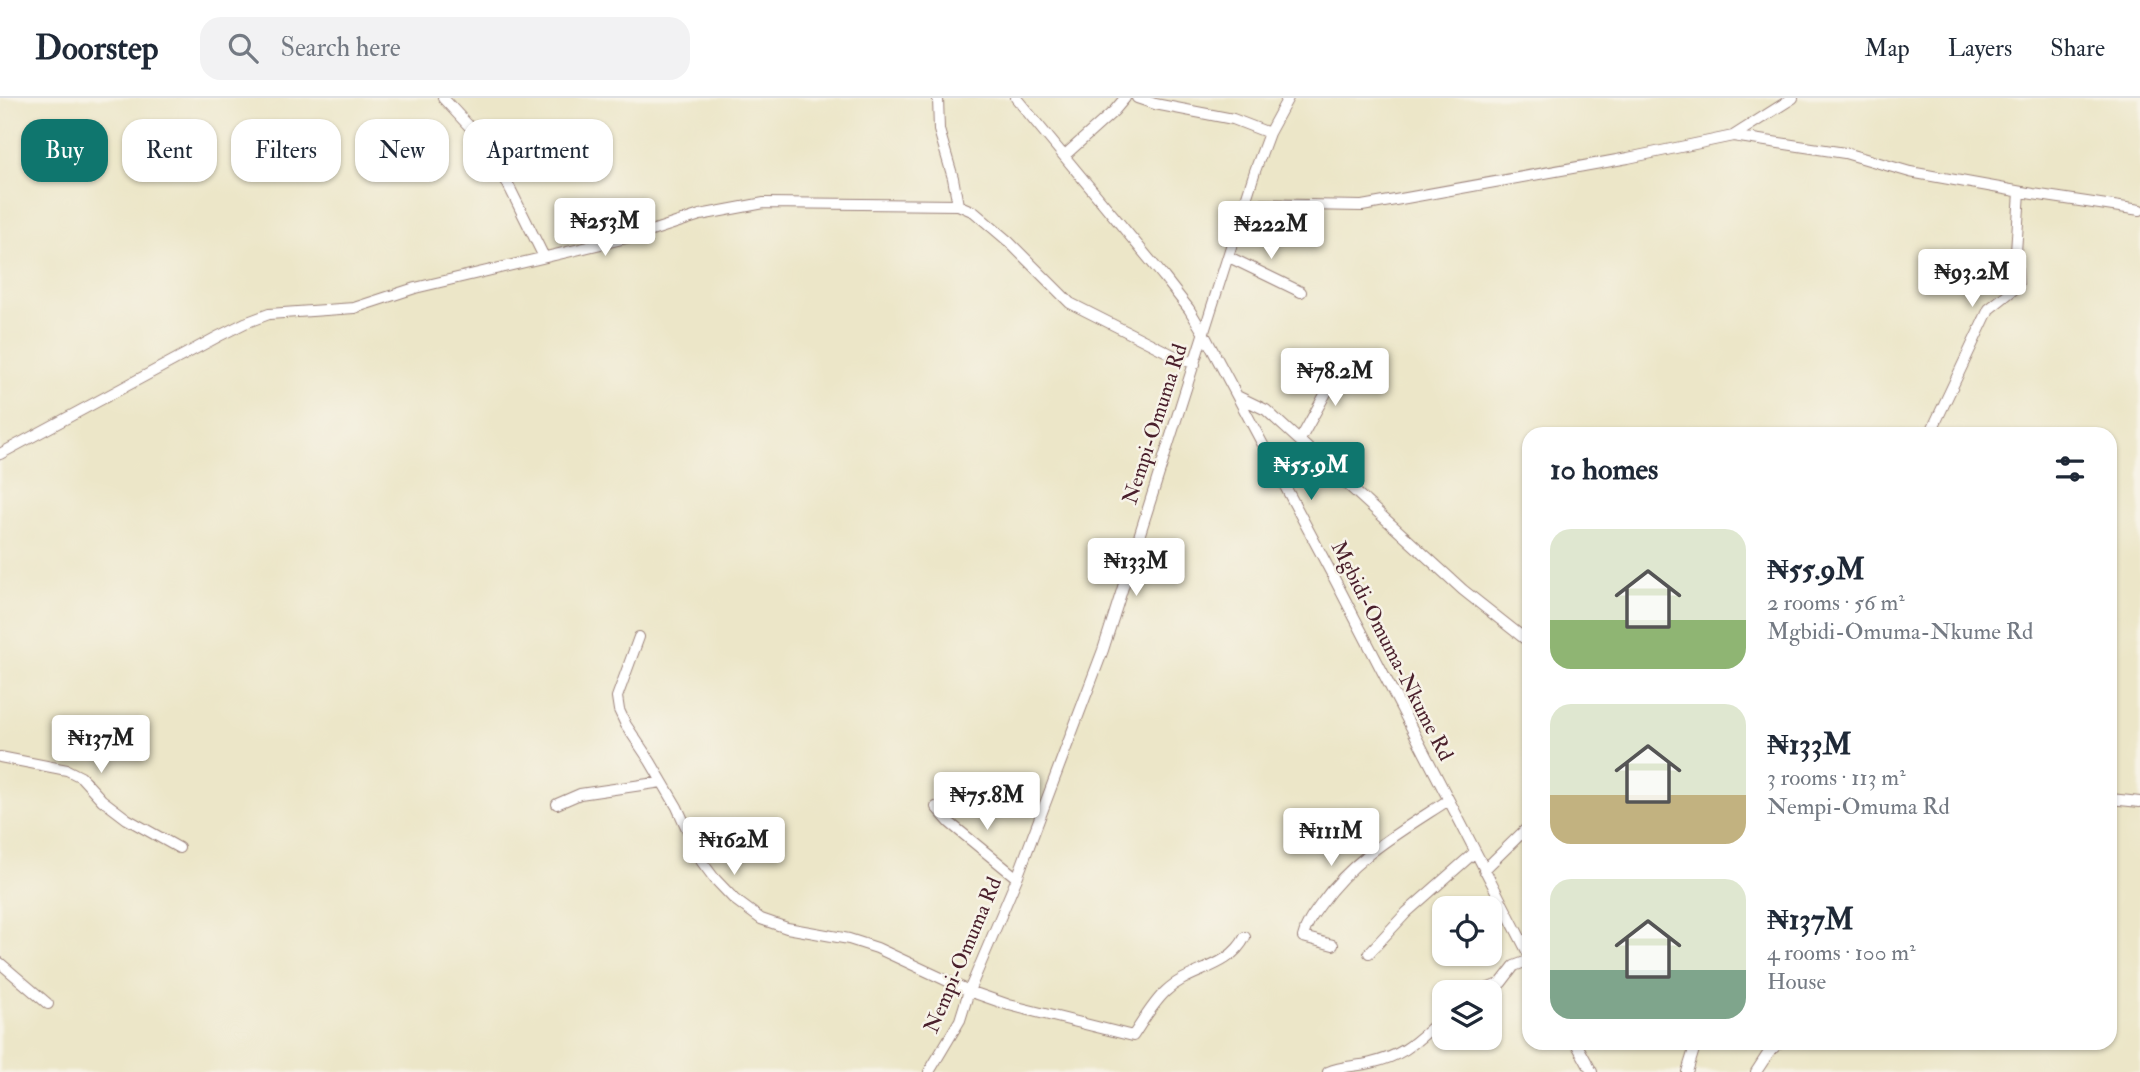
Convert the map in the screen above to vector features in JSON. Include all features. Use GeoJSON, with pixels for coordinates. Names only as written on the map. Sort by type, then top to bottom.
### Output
{"type":"FeatureCollection","features":[{"type":"Feature","properties":{"kind":"street"},"geometry":{"type":"LineString","coordinates":[[443,98],[491,150],[544,257]]}},
{"type":"Feature","properties":{"kind":"street"},"geometry":{"type":"LineString","coordinates":[[937,98],[939,130],[958,205]]}},
{"type":"Feature","properties":{"kind":"street","name":"Mgbidi-Omuma-Nkume Rd"},"geometry":{"type":"LineString","coordinates":[[1016,98],[1164,277],[1204,334],[1522,944]]}},
{"type":"Feature","properties":{"kind":"street"},"geometry":{"type":"LineString","coordinates":[[1064,156],[1125,98]]}},
{"type":"Feature","properties":{"kind":"street"},"geometry":{"type":"LineString","coordinates":[[1137,98],[1233,119],[1269,132]]}},
{"type":"Feature","properties":{"kind":"street","name":"Nempi-Omuma Rd"},"geometry":{"type":"LineString","coordinates":[[929,1072],[960,1020],[1103,650],[1269,132],[1289,98]]}},
{"type":"Feature","properties":{"kind":"street"},"geometry":{"type":"LineString","coordinates":[[1733,136],[1793,98]]}},
{"type":"Feature","properties":{"kind":"street"},"geometry":{"type":"LineString","coordinates":[[1245,204],[1362,206],[1628,158],[1733,136],[1845,153],[1910,172],[2140,210]]}},
{"type":"Feature","properties":{"kind":"street"},"geometry":{"type":"LineString","coordinates":[[1933,427],[1989,309],[2018,286],[2016,252],[2020,192]]}},
{"type":"Feature","properties":{"kind":"street"},"geometry":{"type":"LineString","coordinates":[[0,454],[149,372],[269,314],[355,308],[415,288],[639,235],[700,215],[764,204],[958,205],[974,212],[1008,241],[1070,303],[1195,364]]}},
{"type":"Feature","properties":{"kind":"street"},"geometry":{"type":"LineString","coordinates":[[1229,257],[1301,292]]}},
{"type":"Feature","properties":{"kind":"street"},"geometry":{"type":"LineString","coordinates":[[1300,440],[1343,362]]}},
{"type":"Feature","properties":{"kind":"street"},"geometry":{"type":"LineString","coordinates":[[1238,397],[1266,410],[1463,590],[1522,637]]}},
{"type":"Feature","properties":{"kind":"street"},"geometry":{"type":"LineString","coordinates":[[639,637],[617,697],[619,710],[662,782],[708,870],[734,899],[761,919],[787,928],[849,939],[877,948],[969,991],[1009,1005],[1133,1035],[1166,991],[1218,964],[1239,949],[1245,937]]}},
{"type":"Feature","properties":{"kind":"street"},"geometry":{"type":"LineString","coordinates":[[0,757],[74,773],[127,819],[178,848]]}},
{"type":"Feature","properties":{"kind":"street"},"geometry":{"type":"LineString","coordinates":[[557,804],[580,794],[662,782]]}},
{"type":"Feature","properties":{"kind":"street"},"geometry":{"type":"LineString","coordinates":[[2117,800],[2140,803]]}},
{"type":"Feature","properties":{"kind":"street"},"geometry":{"type":"LineString","coordinates":[[1333,944],[1303,937],[1305,926],[1333,887],[1372,850],[1447,801]]}},
{"type":"Feature","properties":{"kind":"street"},"geometry":{"type":"LineString","coordinates":[[936,807],[1017,878]]}},
{"type":"Feature","properties":{"kind":"street"},"geometry":{"type":"LineString","coordinates":[[1484,870],[1522,833]]}},
{"type":"Feature","properties":{"kind":"street"},"geometry":{"type":"LineString","coordinates":[[1369,953],[1407,912],[1475,852]]}},
{"type":"Feature","properties":{"kind":"street"},"geometry":{"type":"LineString","coordinates":[[0,963],[48,1004]]}},
{"type":"Feature","properties":{"kind":"street"},"geometry":{"type":"LineString","coordinates":[[1502,982],[1514,967],[1522,963]]}},
{"type":"Feature","properties":{"kind":"street"},"geometry":{"type":"LineString","coordinates":[[1328,1072],[1339,1066],[1368,1064],[1393,1057],[1418,1042],[1432,1029]]}},
{"type":"Feature","properties":{"kind":"street"},"geometry":{"type":"LineString","coordinates":[[1580,1050],[1592,1072]]}},
{"type":"Feature","properties":{"kind":"street"},"geometry":{"type":"LineString","coordinates":[[1687,1072],[1694,1050]]}},
{"type":"Feature","properties":{"kind":"street"},"geometry":{"type":"LineString","coordinates":[[1756,1072],[1771,1050]]}}]}
